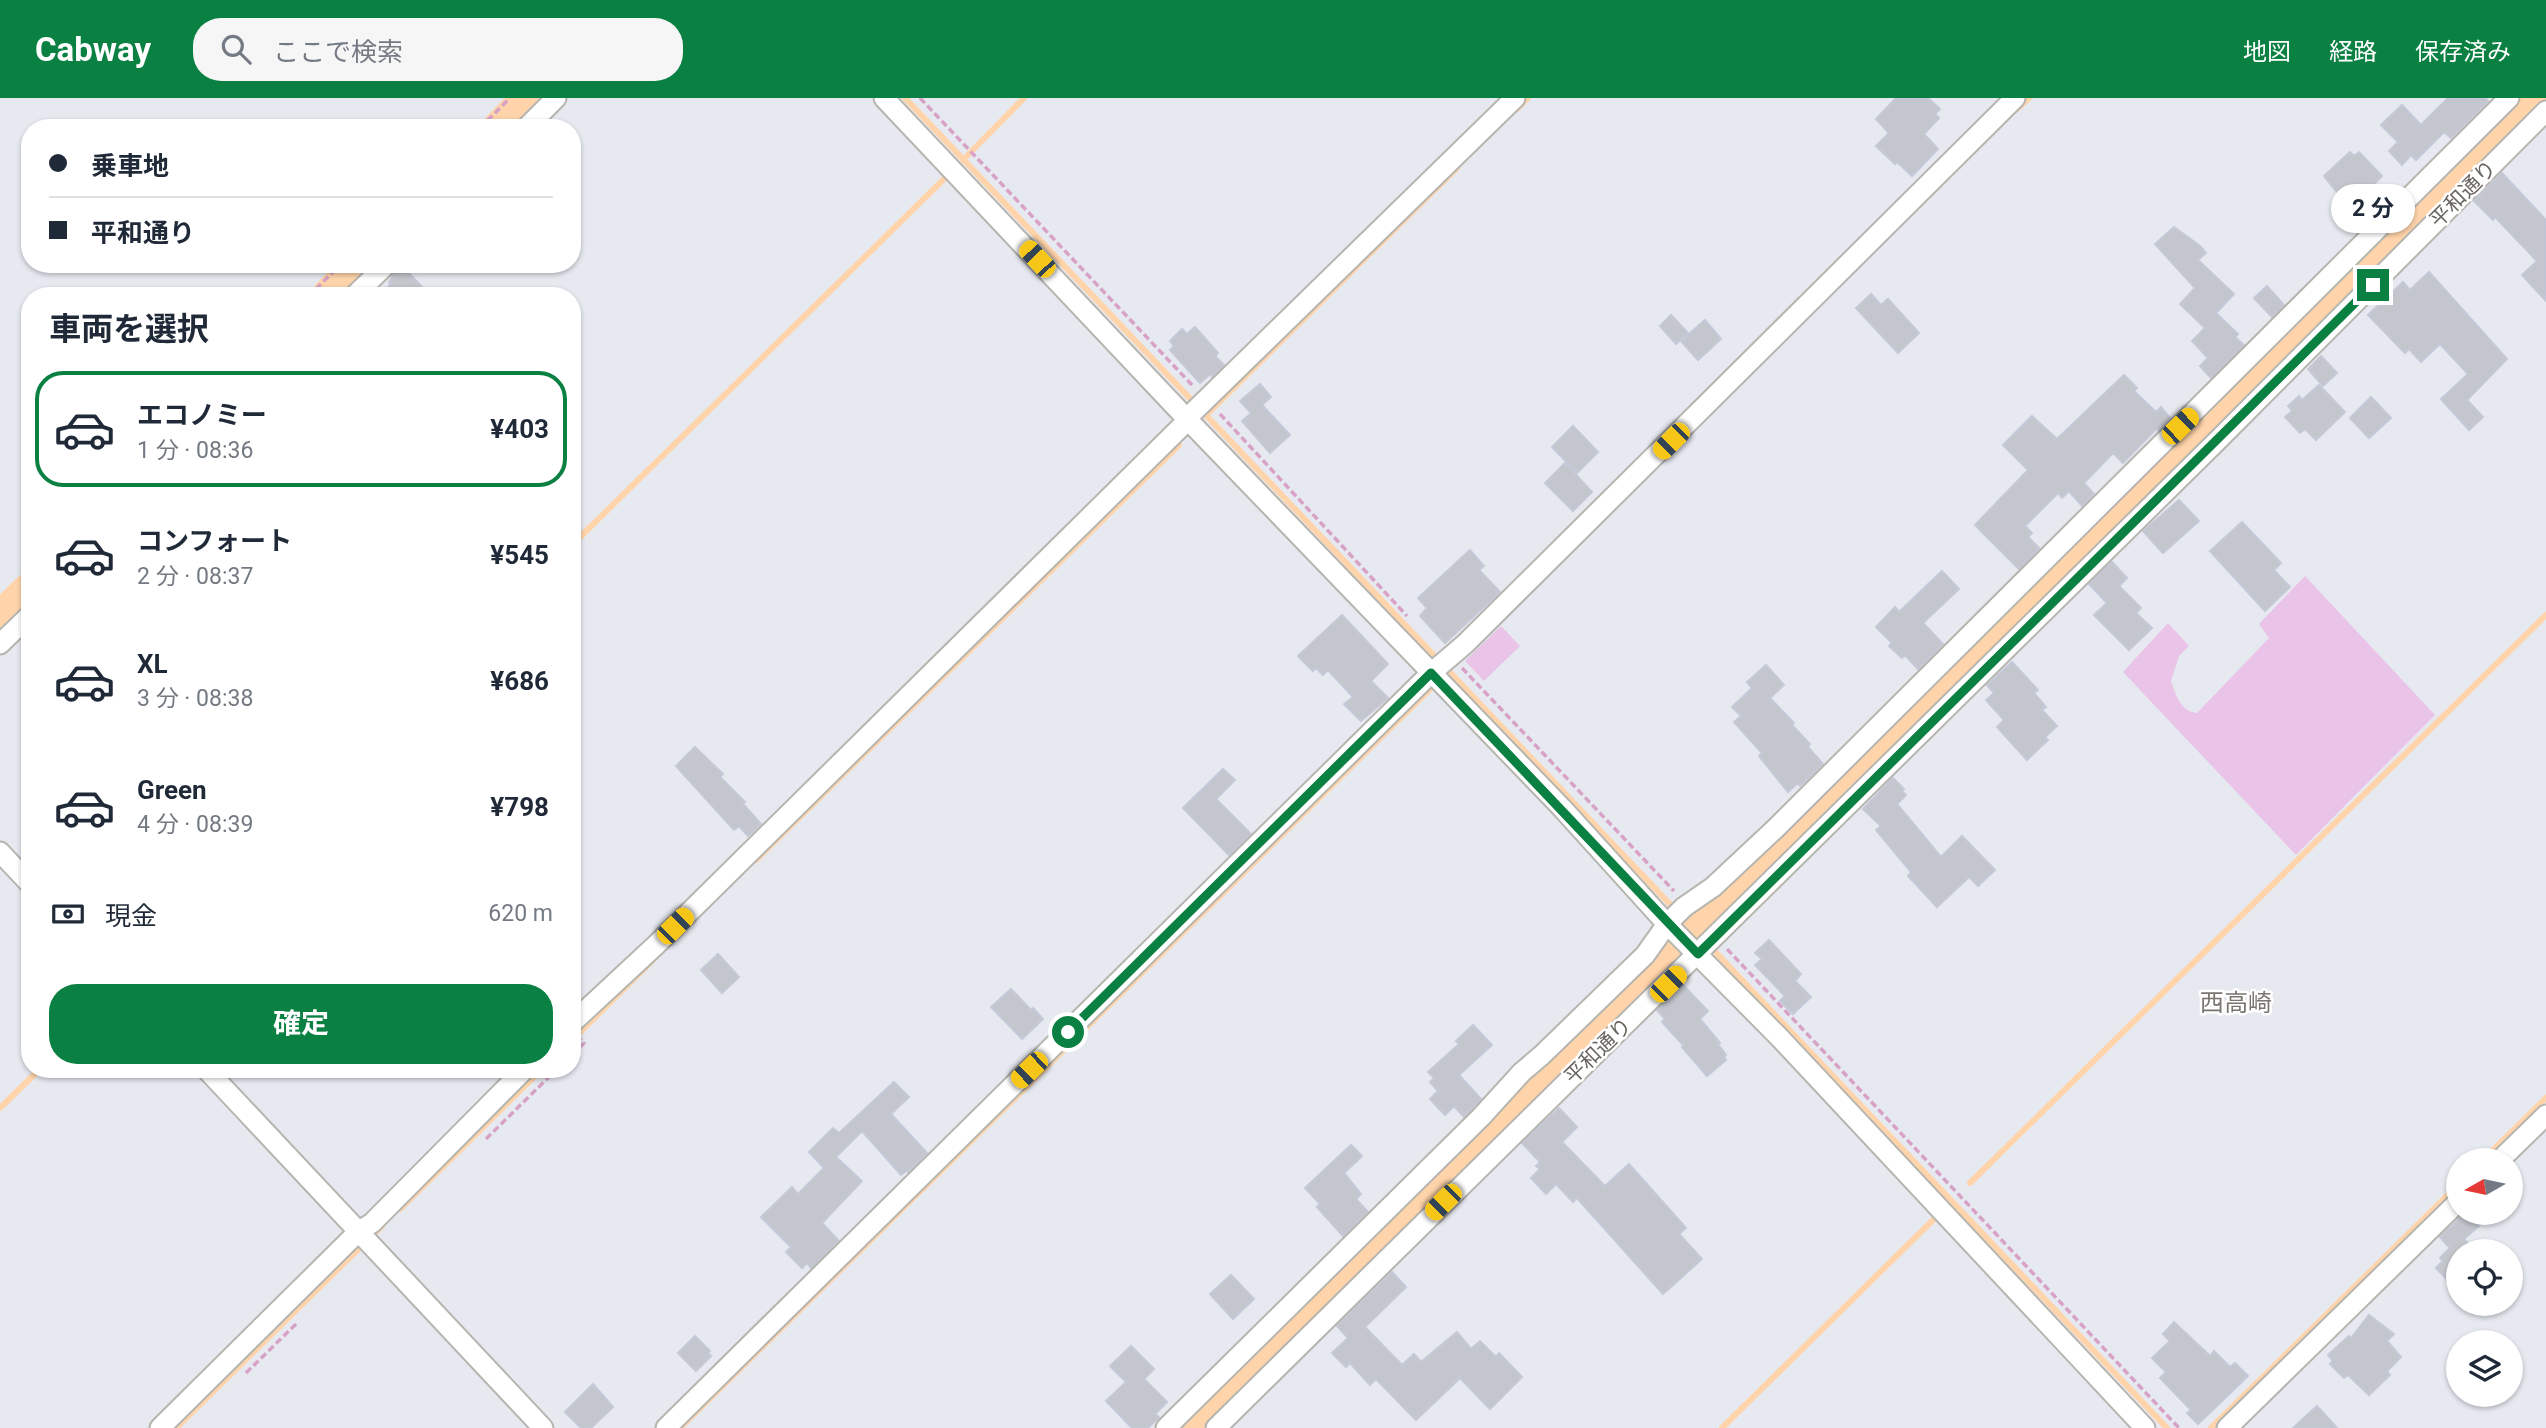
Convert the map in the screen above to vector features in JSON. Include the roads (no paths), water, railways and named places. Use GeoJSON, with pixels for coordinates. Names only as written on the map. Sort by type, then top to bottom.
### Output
{"type":"FeatureCollection","features":[{"type":"Feature","properties":{"kind":"street"},"geometry":{"type":"LineString","coordinates":[[535,119],[556,98]]}},
{"type":"Feature","properties":{"kind":"street"},"geometry":{"type":"LineString","coordinates":[[884,98],[1199,410],[1443,666],[1562,808],[1677,916],[1779,1037],[2145,1428]]}},
{"type":"Feature","properties":{"kind":"street"},"geometry":{"type":"LineString","coordinates":[[581,1027],[657,944],[1515,98]]}},
{"type":"Feature","properties":{"kind":"street"},"geometry":{"type":"LineString","coordinates":[[666,1428],[1443,666],[2015,98]]}},
{"type":"Feature","properties":{"kind":"street"},"geometry":{"type":"LineString","coordinates":[[1166,1428],[1472,1126],[1522,1072],[1645,955],[1677,916],[1713,887],[1775,829],[2510,98]]}},
{"type":"Feature","properties":{"kind":"street","name":"平和通り"},"geometry":{"type":"LineString","coordinates":[[1216,1428],[2218,440],[2546,111]]}},
{"type":"Feature","properties":{"kind":"street"},"geometry":{"type":"LineString","coordinates":[[363,287],[378,273]]}},
{"type":"Feature","properties":{"kind":"street"},"geometry":{"type":"LineString","coordinates":[[0,644],[21,624]]}},
{"type":"Feature","properties":{"kind":"street"},"geometry":{"type":"LineString","coordinates":[[0,852],[21,874]]}},
{"type":"Feature","properties":{"kind":"street"},"geometry":{"type":"LineString","coordinates":[[215,1078],[543,1428]]}},
{"type":"Feature","properties":{"kind":"street"},"geometry":{"type":"LineString","coordinates":[[160,1428],[364,1236],[372,1223],[516,1078]]}},
{"type":"Feature","properties":{"kind":"street"},"geometry":{"type":"LineString","coordinates":[[2512,1148],[2546,1115]]}},
{"type":"Feature","properties":{"kind":"street"},"geometry":{"type":"LineString","coordinates":[[2227,1428],[2446,1214]]}},
{"type":"Feature","properties":{"kind":"waterway"},"geometry":{"type":"LineString","coordinates":[[510,119],[531,98]]}},
{"type":"Feature","properties":{"kind":"waterway"},"geometry":{"type":"LineString","coordinates":[[905,98],[2167,1428]]}},
{"type":"Feature","properties":{"kind":"waterway"},"geometry":{"type":"LineString","coordinates":[[963,160],[1024,98]]}},
{"type":"Feature","properties":{"kind":"waterway"},"geometry":{"type":"LineString","coordinates":[[1517,109],[1528,98]]}},
{"type":"Feature","properties":{"kind":"waterway"},"geometry":{"type":"LineString","coordinates":[[2017,109],[2029,98]]}},
{"type":"Feature","properties":{"kind":"waterway"},"geometry":{"type":"LineString","coordinates":[[1187,1428],[2537,98]]}},
{"type":"Feature","properties":{"kind":"waterway"},"geometry":{"type":"LineString","coordinates":[[1206,415],[1457,168]]}},
{"type":"Feature","properties":{"kind":"waterway"},"geometry":{"type":"LineString","coordinates":[[581,536],[945,178]]}},
{"type":"Feature","properties":{"kind":"waterway"},"geometry":{"type":"LineString","coordinates":[[339,287],[353,273]]}},
{"type":"Feature","properties":{"kind":"waterway"},"geometry":{"type":"LineString","coordinates":[[756,860],[1179,445]]}},
{"type":"Feature","properties":{"kind":"waterway"},"geometry":{"type":"LineString","coordinates":[[0,620],[21,600]]}},
{"type":"Feature","properties":{"kind":"waterway"},"geometry":{"type":"LineString","coordinates":[[1970,1183],[2546,615]]}},
{"type":"Feature","properties":{"kind":"waterway"},"geometry":{"type":"LineString","coordinates":[[680,1428],[1430,689]]}},
{"type":"Feature","properties":{"kind":"waterway"},"geometry":{"type":"LineString","coordinates":[[581,1031],[653,960]]}},
{"type":"Feature","properties":{"kind":"waterway"},"geometry":{"type":"LineString","coordinates":[[0,1108],[31,1078]]}},
{"type":"Feature","properties":{"kind":"waterway"},"geometry":{"type":"LineString","coordinates":[[400,1209],[533,1078]]}},
{"type":"Feature","properties":{"kind":"waterway"},"geometry":{"type":"LineString","coordinates":[[2495,1148],[2546,1098]]}},
{"type":"Feature","properties":{"kind":"waterway"},"geometry":{"type":"LineString","coordinates":[[2211,1428],[2446,1197]]}},
{"type":"Feature","properties":{"kind":"waterway"},"geometry":{"type":"LineString","coordinates":[[1722,1428],[1933,1220]]}},
{"type":"Feature","properties":{"kind":"waterway"},"geometry":{"type":"LineString","coordinates":[[176,1428],[382,1226]]}},
{"type":"Feature","properties":{"kind":"district","name":"西高崎"},"geometry":{"type":"Point","coordinates":[2236,1003]}}]}
